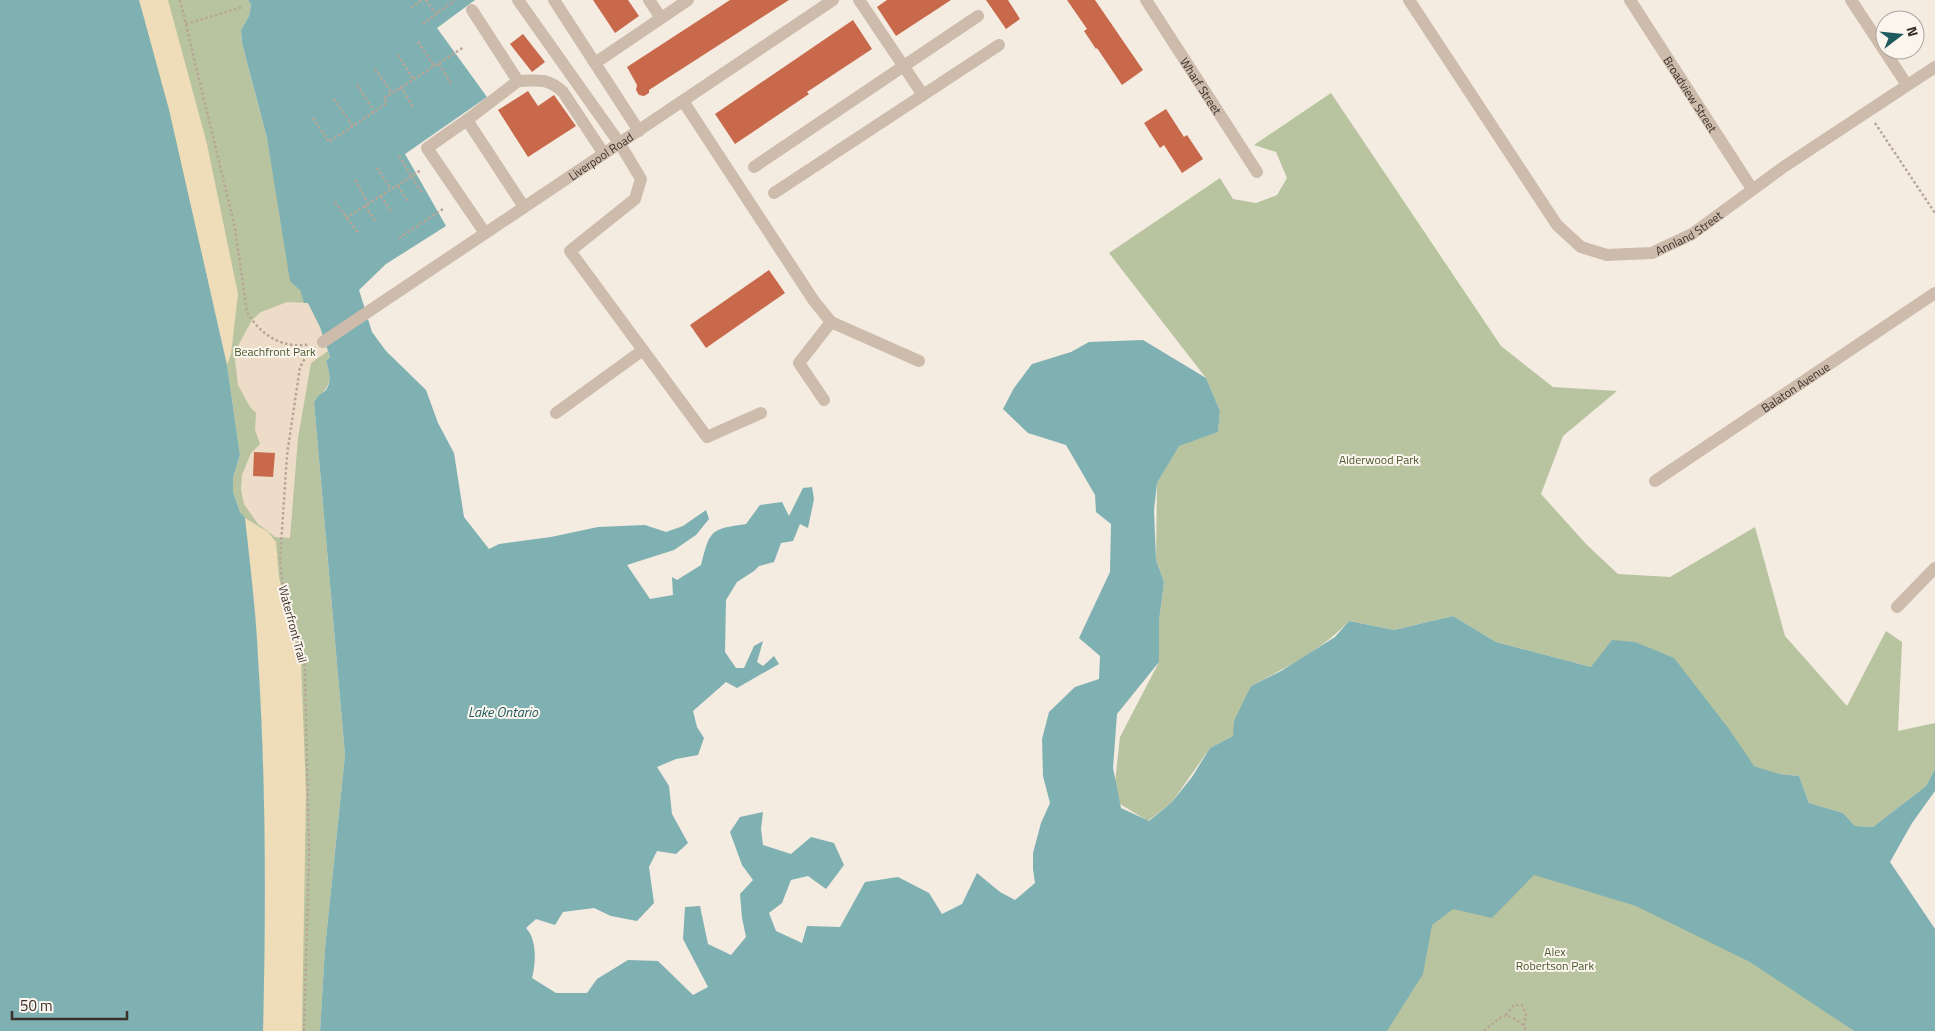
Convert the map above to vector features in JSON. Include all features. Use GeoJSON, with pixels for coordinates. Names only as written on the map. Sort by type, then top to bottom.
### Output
{"type":"FeatureCollection","features":[{"type":"Feature","properties":{"kind":"street"},"geometry":{"type":"LineString","coordinates":[[518,0],[620,144],[641,179],[635,200],[570,251],[707,437],[761,413]]}},
{"type":"Feature","properties":{"kind":"street"},"geometry":{"type":"LineString","coordinates":[[554,0],[639,130]]}},
{"type":"Feature","properties":{"kind":"street"},"geometry":{"type":"LineString","coordinates":[[649,0],[661,18]]}},
{"type":"Feature","properties":{"kind":"street"},"geometry":{"type":"LineString","coordinates":[[595,63],[688,0]]}},
{"type":"Feature","properties":{"kind":"street","name":"Liverpool Road"},"geometry":{"type":"LineString","coordinates":[[323,342],[833,0]]}},
{"type":"Feature","properties":{"kind":"street"},"geometry":{"type":"LineString","coordinates":[[859,0],[923,95]]}},
{"type":"Feature","properties":{"kind":"street","name":"Wharf Street"},"geometry":{"type":"LineString","coordinates":[[1146,0],[1258,172]]}},
{"type":"Feature","properties":{"kind":"street","name":"Annland Street"},"geometry":{"type":"LineString","coordinates":[[1409,0],[1557,225],[1581,246],[1608,256],[1652,253],[1692,234],[1752,189],[1935,67]]}},
{"type":"Feature","properties":{"kind":"street","name":"Broadview Street"},"geometry":{"type":"LineString","coordinates":[[1630,0],[1752,189]]}},
{"type":"Feature","properties":{"kind":"street"},"geometry":{"type":"LineString","coordinates":[[1851,0],[1907,86]]}},
{"type":"Feature","properties":{"kind":"street"},"geometry":{"type":"LineString","coordinates":[[472,10],[518,81]]}},
{"type":"Feature","properties":{"kind":"street"},"geometry":{"type":"LineString","coordinates":[[754,167],[978,16]]}},
{"type":"Feature","properties":{"kind":"street"},"geometry":{"type":"LineString","coordinates":[[774,193],[999,46]]}},
{"type":"Feature","properties":{"kind":"street"},"geometry":{"type":"LineString","coordinates":[[484,233],[427,148],[518,81],[536,80],[554,84],[563,92],[604,154]]}},
{"type":"Feature","properties":{"kind":"street"},"geometry":{"type":"LineString","coordinates":[[683,101],[814,301],[830,322],[919,361]]}},
{"type":"Feature","properties":{"kind":"street"},"geometry":{"type":"LineString","coordinates":[[467,120],[524,207]]}},
{"type":"Feature","properties":{"kind":"street","name":"Balaton Avenue"},"geometry":{"type":"LineString","coordinates":[[1656,482],[1935,293]]}},
{"type":"Feature","properties":{"kind":"street"},"geometry":{"type":"LineString","coordinates":[[824,400],[799,363],[830,322]]}},
{"type":"Feature","properties":{"kind":"street"},"geometry":{"type":"LineString","coordinates":[[556,412],[643,350]]}},
{"type":"Feature","properties":{"kind":"street"},"geometry":{"type":"LineString","coordinates":[[1897,607],[1935,568]]}},
{"type":"Feature","properties":{"kind":"path"},"geometry":{"type":"LineString","coordinates":[[180,0],[235,228],[247,312],[263,332],[280,342],[298,346],[323,342]]}},
{"type":"Feature","properties":{"kind":"path"},"geometry":{"type":"LineString","coordinates":[[411,8],[422,0]]}},
{"type":"Feature","properties":{"kind":"path"},"geometry":{"type":"LineString","coordinates":[[426,0],[436,14]]}},
{"type":"Feature","properties":{"kind":"path"},"geometry":{"type":"LineString","coordinates":[[423,24],[455,0]]}},
{"type":"Feature","properties":{"kind":"path"},"geometry":{"type":"LineString","coordinates":[[186,24],[243,7]]}},
{"type":"Feature","properties":{"kind":"path"},"geometry":{"type":"LineString","coordinates":[[418,42],[434,66]]}},
{"type":"Feature","properties":{"kind":"path"},"geometry":{"type":"LineString","coordinates":[[312,118],[329,142],[387,103],[384,98],[464,47]]}},
{"type":"Feature","properties":{"kind":"path"},"geometry":{"type":"LineString","coordinates":[[398,55],[414,79]]}},
{"type":"Feature","properties":{"kind":"path"},"geometry":{"type":"LineString","coordinates":[[439,64],[451,83]]}},
{"type":"Feature","properties":{"kind":"path"},"geometry":{"type":"LineString","coordinates":[[375,69],[392,93]]}},
{"type":"Feature","properties":{"kind":"path"},"geometry":{"type":"LineString","coordinates":[[357,85],[374,112]]}},
{"type":"Feature","properties":{"kind":"path"},"geometry":{"type":"LineString","coordinates":[[401,87],[414,109]]}},
{"type":"Feature","properties":{"kind":"path"},"geometry":{"type":"LineString","coordinates":[[334,99],[353,126]]}},
{"type":"Feature","properties":{"kind":"path"},"geometry":{"type":"LineString","coordinates":[[1867,111],[1935,214]]}},
{"type":"Feature","properties":{"kind":"path"},"geometry":{"type":"LineString","coordinates":[[399,156],[422,193]]}},
{"type":"Feature","properties":{"kind":"path"},"geometry":{"type":"LineString","coordinates":[[377,168],[391,189]]}},
{"type":"Feature","properties":{"kind":"path"},"geometry":{"type":"LineString","coordinates":[[346,218],[421,170]]}},
{"type":"Feature","properties":{"kind":"path"},"geometry":{"type":"LineString","coordinates":[[356,180],[369,203]]}},
{"type":"Feature","properties":{"kind":"path"},"geometry":{"type":"LineString","coordinates":[[398,185],[408,202]]}},
{"type":"Feature","properties":{"kind":"path"},"geometry":{"type":"LineString","coordinates":[[381,196],[392,213]]}},
{"type":"Feature","properties":{"kind":"path"},"geometry":{"type":"LineString","coordinates":[[335,202],[359,234]]}},
{"type":"Feature","properties":{"kind":"path"},"geometry":{"type":"LineString","coordinates":[[365,206],[376,222]]}},
{"type":"Feature","properties":{"kind":"path"},"geometry":{"type":"LineString","coordinates":[[399,238],[443,209]]}},
{"type":"Feature","properties":{"kind":"path","name":"Waterfront Trail"},"geometry":{"type":"LineString","coordinates":[[304,1031],[309,854],[305,672],[304,658],[283,589],[280,559],[287,455],[300,367],[304,360],[323,342]]}},
{"type":"Feature","properties":{"kind":"path"},"geometry":{"type":"LineString","coordinates":[[1484,1031],[1498,1018],[1506,1015],[1514,1005],[1522,1005],[1526,1010],[1524,1026]]}},
{"type":"Feature","properties":{"kind":"path"},"geometry":{"type":"LineString","coordinates":[[1506,1015],[1516,1019],[1524,1026],[1526,1031]]}},
{"type":"Feature","properties":{"kind":"green space","name":"Beachfront Park"},"geometry":{"type":"Polygon","coordinates":[[[139,0],[248,0],[251,5],[249,16],[241,30],[242,43],[267,138],[293,281],[311,306],[330,357],[326,361],[329,383],[314,402],[345,755],[325,948],[320,1031],[263,1031],[265,891],[263,752],[256,624],[245,519],[240,512],[233,492],[233,478],[240,455],[227,365],[220,333],[139,0]]]}},
{"type":"Feature","properties":{"kind":"green space","name":"Alderwood Park"},"geometry":{"type":"Polygon","coordinates":[[[1331,93],[1501,346],[1553,387],[1617,391],[1563,436],[1541,494],[1587,545],[1618,574],[1670,577],[1755,527],[1785,636],[1847,706],[1886,631],[1902,642],[1898,731],[1935,723],[1935,769],[1926,786],[1873,827],[1855,826],[1843,813],[1809,803],[1799,776],[1777,774],[1754,766],[1591,667],[1496,642],[1453,616],[1394,630],[1349,621],[1315,650],[1251,686],[1233,736],[1210,748],[1172,802],[1148,821],[1120,804],[1115,782],[1120,737],[1159,662],[1159,621],[1164,582],[1156,560],[1157,483],[1179,445],[1218,432],[1220,411],[1206,378],[1109,253],[1220,178],[1233,199],[1256,203],[1277,195],[1287,178],[1276,152],[1254,145],[1331,93]]]}},
{"type":"Feature","properties":{"kind":"green space","name":"Alex Robertson Park"},"geometry":{"type":"Polygon","coordinates":[[[1490,848],[1741,941],[1832,1016],[1854,1031],[1347,1031],[1490,848]]]}},
{"type":"Feature","properties":{"kind":"sand"},"geometry":{"type":"Polygon","coordinates":[[[139,0],[168,0],[207,144],[238,294],[231,354],[227,365],[169,110],[139,0]]]}},
{"type":"Feature","properties":{"kind":"sand"},"geometry":{"type":"Polygon","coordinates":[[[245,518],[268,532],[276,542],[279,577],[301,661],[306,793],[302,1031],[263,1031],[265,891],[263,751],[256,623],[245,518]]]}},
{"type":"Feature","properties":{"kind":"shaded area"},"geometry":{"type":"Polygon","coordinates":[[[287,302],[308,303],[320,327],[328,351],[311,363],[298,438],[290,538],[275,537],[258,524],[244,504],[241,490],[242,475],[251,453],[260,444],[255,430],[256,413],[250,407],[238,385],[235,360],[239,344],[252,320],[261,312],[287,302]]]}},
{"type":"Feature","properties":{"kind":"water"},"geometry":{"type":"Polygon","coordinates":[[[0,0],[139,0],[169,110],[227,365],[240,455],[233,478],[233,492],[240,512],[245,518],[256,623],[263,751],[265,938],[263,1031],[0,1031],[0,0]]]}},
{"type":"Feature","properties":{"kind":"water","name":"Lake Ontario"},"geometry":{"type":"Polygon","coordinates":[[[248,0],[475,0],[437,28],[487,97],[405,154],[446,226],[386,264],[359,290],[372,332],[386,351],[426,390],[438,423],[454,453],[464,517],[489,549],[499,544],[551,537],[598,527],[645,525],[666,532],[683,526],[706,510],[709,519],[696,535],[674,550],[627,565],[650,599],[673,595],[672,577],[677,580],[701,565],[713,533],[725,528],[746,524],[760,505],[782,502],[789,516],[803,488],[812,487],[814,499],[808,528],[800,524],[793,541],[781,543],[774,562],[759,566],[737,582],[726,600],[725,652],[736,668],[744,668],[754,646],[763,641],[757,662],[763,666],[774,656],[779,664],[737,688],[726,682],[693,711],[697,727],[704,738],[698,755],[676,759],[657,767],[669,786],[672,814],[688,843],[676,854],[657,851],[649,867],[654,903],[637,921],[611,916],[594,908],[563,912],[555,925],[536,919],[526,928],[532,938],[535,952],[532,978],[556,993],[587,993],[597,979],[628,960],[658,961],[693,995],[708,987],[683,939],[685,907],[700,906],[708,944],[731,955],[746,937],[740,894],[753,880],[742,865],[730,832],[740,817],[763,812],[761,829],[763,845],[791,854],[811,837],[834,843],[844,865],[826,889],[808,876],[791,880],[782,903],[769,913],[776,931],[802,943],[807,926],[840,927],[865,882],[898,877],[929,893],[942,914],[962,904],[977,873],[1000,892],[1015,900],[1035,883],[1033,853],[1041,823],[1050,803],[1043,776],[1042,739],[1049,712],[1075,687],[1099,679],[1100,656],[1079,638],[1110,572],[1111,524],[1096,512],[1095,495],[1066,445],[1028,433],[1003,409],[1014,388],[1032,364],[1071,352],[1089,342],[1143,340],[1206,378],[1220,411],[1218,432],[1179,446],[1157,483],[1154,510],[1156,560],[1164,582],[1159,621],[1159,662],[1117,714],[1113,768],[1121,808],[1149,821],[1172,802],[1192,777],[1210,748],[1233,736],[1234,721],[1251,686],[1281,671],[1335,637],[1349,621],[1394,630],[1453,616],[1496,642],[1591,667],[1612,640],[1635,642],[1674,658],[1729,729],[1754,766],[1779,774],[1799,776],[1809,803],[1843,813],[1855,826],[1873,827],[1926,786],[1935,769],[1935,791],[1912,823],[1890,862],[1935,929],[1935,1031],[1854,1031],[1750,962],[1636,906],[1534,875],[1492,918],[1453,909],[1432,925],[1423,974],[1387,1031],[320,1031],[325,948],[345,755],[314,402],[328,387],[329,376],[326,361],[330,357],[320,327],[308,303],[304,303],[300,290],[290,281],[267,138],[242,43],[241,30],[249,16],[251,5],[248,0]]]}},
{"type":"Feature","properties":{"kind":"building"},"geometry":{"type":"Polygon","coordinates":[[[593,0],[628,0],[639,16],[615,33],[593,0]]]}},
{"type":"Feature","properties":{"kind":"building"},"geometry":{"type":"Polygon","coordinates":[[[730,0],[789,0],[649,90],[649,93],[644,96],[639,95],[636,90],[637,85],[627,67],[730,0]]]}},
{"type":"Feature","properties":{"kind":"building"},"geometry":{"type":"Polygon","coordinates":[[[887,0],[951,0],[896,36],[877,7],[887,0]]]}},
{"type":"Feature","properties":{"kind":"building"},"geometry":{"type":"Polygon","coordinates":[[[986,0],[1008,0],[1020,19],[1006,29],[986,0]]]}},
{"type":"Feature","properties":{"kind":"building"},"geometry":{"type":"Polygon","coordinates":[[[1067,0],[1095,0],[1143,70],[1122,85],[1084,31],[1087,29],[1067,0]]]}},
{"type":"Feature","properties":{"kind":"building"},"geometry":{"type":"Polygon","coordinates":[[[853,20],[872,49],[807,92],[809,94],[735,144],[715,114],[853,20]]]}},
{"type":"Feature","properties":{"kind":"building"},"geometry":{"type":"Polygon","coordinates":[[[523,34],[545,62],[532,72],[510,44],[523,34]]]}},
{"type":"Feature","properties":{"kind":"building"},"geometry":{"type":"Polygon","coordinates":[[[528,91],[538,106],[554,95],[576,126],[528,157],[498,110],[528,91]]]}},
{"type":"Feature","properties":{"kind":"building"},"geometry":{"type":"Polygon","coordinates":[[[1166,109],[1184,137],[1187,135],[1203,159],[1182,173],[1164,145],[1160,148],[1144,123],[1166,109]]]}},
{"type":"Feature","properties":{"kind":"building"},"geometry":{"type":"Polygon","coordinates":[[[769,270],[785,293],[706,348],[690,325],[769,270]]]}},
{"type":"Feature","properties":{"kind":"building"},"geometry":{"type":"Polygon","coordinates":[[[254,452],[275,453],[273,477],[253,476],[254,452]]]}}]}
